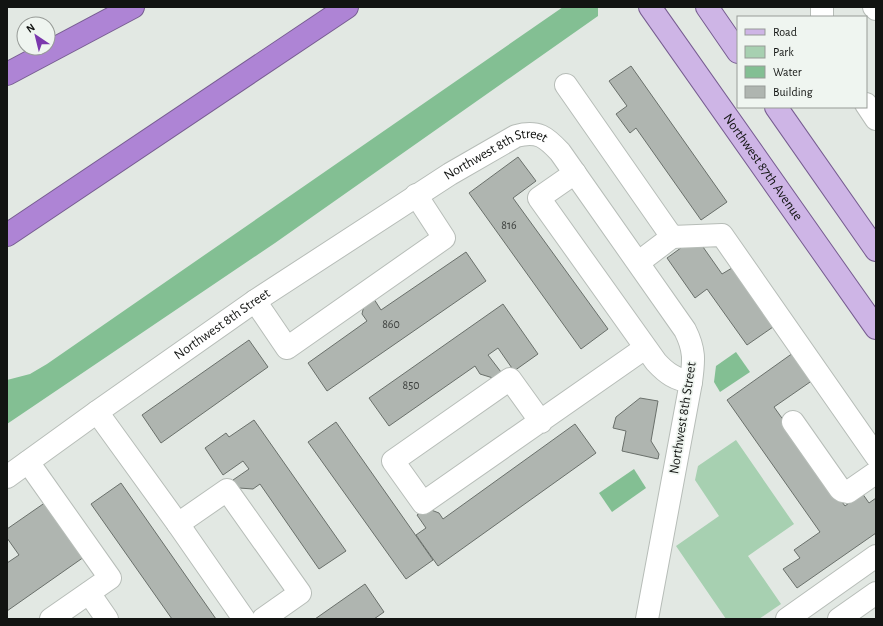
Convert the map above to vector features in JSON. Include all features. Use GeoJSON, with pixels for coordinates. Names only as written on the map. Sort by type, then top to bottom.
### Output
{"type":"FeatureCollection","features":[{"type":"Feature","properties":{"kind":"highway"},"geometry":{"type":"LineString","coordinates":[[7,74],[133,7]]}},
{"type":"Feature","properties":{"kind":"highway"},"geometry":{"type":"LineString","coordinates":[[7,235],[347,7]]}},
{"type":"Feature","properties":{"kind":"main road","name":"Northwest 87th Avenue"},"geometry":{"type":"LineString","coordinates":[[650,7],[876,328]]}},
{"type":"Feature","properties":{"kind":"main road"},"geometry":{"type":"LineString","coordinates":[[707,7],[737,51]]}},
{"type":"Feature","properties":{"kind":"main road"},"geometry":{"type":"LineString","coordinates":[[777,108],[876,250]]}},
{"type":"Feature","properties":{"kind":"street"},"geometry":{"type":"LineString","coordinates":[[566,85],[672,237]]}},
{"type":"Feature","properties":{"kind":"street"},"geometry":{"type":"LineString","coordinates":[[867,106],[876,119]]}},
{"type":"Feature","properties":{"kind":"street","name":"Northwest 8th Street"},"geometry":{"type":"LineString","coordinates":[[7,477],[255,301],[416,195],[516,136],[526,134],[543,136],[560,152],[638,262],[685,330],[691,341],[694,354],[691,382],[647,619]]}},
{"type":"Feature","properties":{"kind":"street"},"geometry":{"type":"LineString","coordinates":[[574,173],[539,198],[656,362],[663,370],[676,379],[691,382]]}},
{"type":"Feature","properties":{"kind":"street"},"geometry":{"type":"LineString","coordinates":[[255,301],[287,348],[444,238],[416,195]]}},
{"type":"Feature","properties":{"kind":"street"},"geometry":{"type":"LineString","coordinates":[[638,262],[672,237],[722,235],[875,470],[848,492],[843,491],[840,489],[793,422]]}},
{"type":"Feature","properties":{"kind":"street"},"geometry":{"type":"LineString","coordinates":[[541,422],[510,379],[392,461],[423,503],[541,422],[645,348]]}},
{"type":"Feature","properties":{"kind":"street"},"geometry":{"type":"LineString","coordinates":[[97,412],[244,619]]}},
{"type":"Feature","properties":{"kind":"street"},"geometry":{"type":"LineString","coordinates":[[28,462],[110,578],[51,619]]}},
{"type":"Feature","properties":{"kind":"street"},"geometry":{"type":"LineString","coordinates":[[178,524],[227,490],[300,593],[263,619]]}},
{"type":"Feature","properties":{"kind":"street"},"geometry":{"type":"LineString","coordinates":[[787,619],[876,556]]}},
{"type":"Feature","properties":{"kind":"street"},"geometry":{"type":"LineString","coordinates":[[89,593],[107,619]]}},
{"type":"Feature","properties":{"kind":"street"},"geometry":{"type":"LineString","coordinates":[[839,619],[876,593]]}},
{"type":"Feature","properties":{"kind":"green space"},"geometry":{"type":"Polygon","coordinates":[[[736,440],[794,524],[748,556],[781,604],[759,619],[726,619],[676,546],[719,516],[695,480],[698,466],[736,440]]]}},
{"type":"Feature","properties":{"kind":"water"},"geometry":{"type":"Polygon","coordinates":[[[563,7],[598,7],[598,16],[275,243],[7,424],[7,380],[30,374],[47,364],[563,7]]]}},
{"type":"Feature","properties":{"kind":"water"},"geometry":{"type":"Polygon","coordinates":[[[736,352],[750,372],[720,392],[714,382],[716,366],[736,352]]]}},
{"type":"Feature","properties":{"kind":"water"},"geometry":{"type":"Polygon","coordinates":[[[634,469],[646,488],[612,512],[599,493],[634,469]]]}},
{"type":"Feature","properties":{"kind":"building"},"geometry":{"type":"Polygon","coordinates":[[[631,66],[727,202],[701,220],[636,128],[630,133],[616,114],[627,106],[609,81],[631,66]]]}},
{"type":"Feature","properties":{"kind":"building"},"geometry":{"type":"Polygon","coordinates":[[[518,157],[536,181],[513,198],[608,329],[581,349],[469,193],[518,157]]]}},
{"type":"Feature","properties":{"kind":"building"},"geometry":{"type":"Polygon","coordinates":[[[696,237],[722,274],[732,268],[773,327],[747,345],[707,289],[695,298],[667,258],[696,237]]]}},
{"type":"Feature","properties":{"kind":"building"},"geometry":{"type":"Polygon","coordinates":[[[466,252],[486,281],[327,391],[308,363],[367,321],[362,314],[365,301],[372,296],[381,310],[466,252]]]}},
{"type":"Feature","properties":{"kind":"building"},"geometry":{"type":"Polygon","coordinates":[[[503,304],[538,354],[514,371],[498,348],[488,355],[501,372],[493,378],[480,374],[475,366],[389,426],[369,398],[503,304]]]}},
{"type":"Feature","properties":{"kind":"building"},"geometry":{"type":"Polygon","coordinates":[[[249,340],[268,367],[161,443],[142,415],[249,340]]]}},
{"type":"Feature","properties":{"kind":"building"},"geometry":{"type":"Polygon","coordinates":[[[793,353],[813,380],[774,407],[845,506],[862,493],[869,503],[876,498],[876,533],[797,588],[783,569],[800,558],[794,550],[820,532],[727,400],[793,353]]]}},
{"type":"Feature","properties":{"kind":"building"},"geometry":{"type":"Polygon","coordinates":[[[640,398],[658,401],[651,441],[659,454],[658,459],[622,451],[626,431],[613,428],[616,417],[640,398]]]}},
{"type":"Feature","properties":{"kind":"building"},"geometry":{"type":"Polygon","coordinates":[[[254,420],[346,551],[319,569],[260,484],[253,489],[239,488],[233,480],[249,469],[243,461],[223,475],[205,448],[226,433],[229,437],[254,420]]]}},
{"type":"Feature","properties":{"kind":"building"},"geometry":{"type":"Polygon","coordinates":[[[336,422],[433,560],[406,579],[308,442],[336,422]]]}},
{"type":"Feature","properties":{"kind":"building"},"geometry":{"type":"Polygon","coordinates":[[[575,424],[596,453],[438,566],[416,535],[426,528],[417,515],[426,508],[439,513],[443,519],[575,424]]]}},
{"type":"Feature","properties":{"kind":"building"},"geometry":{"type":"Polygon","coordinates":[[[121,483],[216,619],[172,619],[91,504],[121,483]]]}},
{"type":"Feature","properties":{"kind":"building"},"geometry":{"type":"Polygon","coordinates":[[[46,502],[84,557],[7,611],[7,563],[19,555],[7,538],[7,529],[46,502]]]}},
{"type":"Feature","properties":{"kind":"building"},"geometry":{"type":"Polygon","coordinates":[[[365,584],[384,612],[374,619],[315,619],[365,584]]]}}]}
